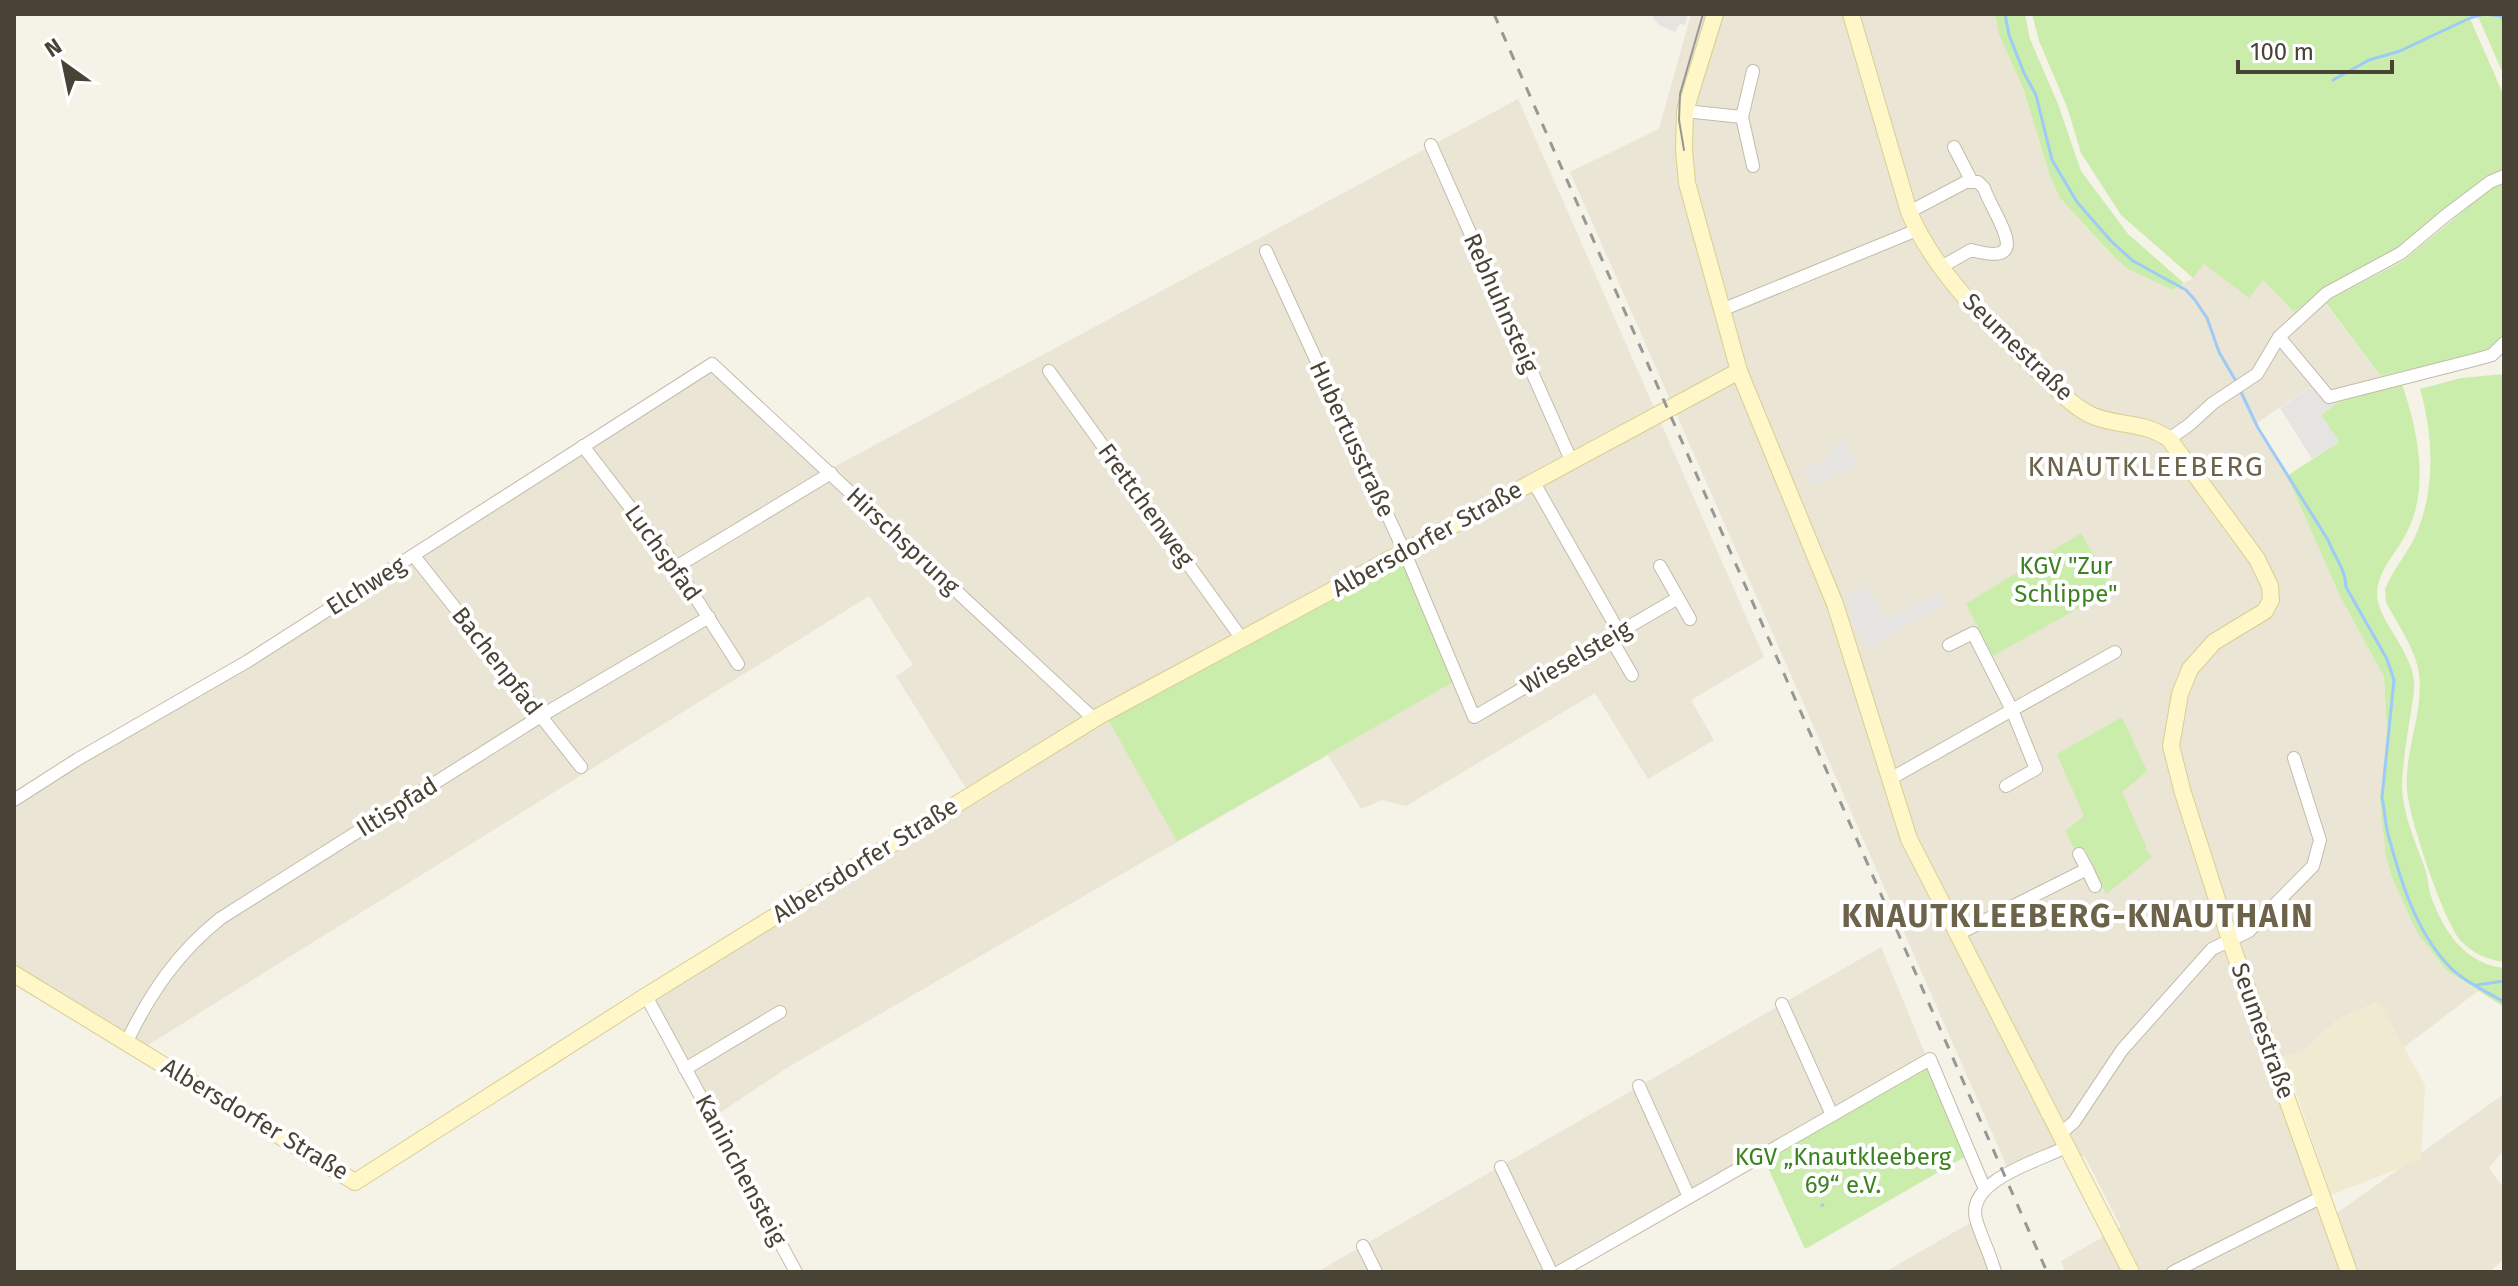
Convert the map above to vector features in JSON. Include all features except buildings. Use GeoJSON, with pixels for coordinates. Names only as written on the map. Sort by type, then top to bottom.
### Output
{"type":"FeatureCollection","features":[{"type":"Feature","properties":{"kind":"street"},"geometry":{"type":"LineString","coordinates":[[1715,14],[1685,111],[1684,150],[1687,183],[1739,371],[1835,604],[1909,839],[2131,1272]]}},
{"type":"Feature","properties":{"kind":"street","name":"Seumestraße"},"geometry":{"type":"LineString","coordinates":[[1851,14],[1909,212],[1941,267],[1979,314],[2060,392],[2091,415],[2153,428],[2169,439],[2257,559],[2270,586],[2271,600],[2265,611],[2214,642],[2190,669],[2180,694],[2172,730],[2174,761],[2230,940],[2349,1272]]}},
{"type":"Feature","properties":{"kind":"street"},"geometry":{"type":"LineString","coordinates":[[1753,71],[1742,117],[1753,166]]}},
{"type":"Feature","properties":{"kind":"street"},"geometry":{"type":"LineString","coordinates":[[1685,111],[1742,117]]}},
{"type":"Feature","properties":{"kind":"street","name":"Rebhuhnsteig"},"geometry":{"type":"LineString","coordinates":[[1431,145],[1571,460]]}},
{"type":"Feature","properties":{"kind":"street","name":"Seumestraße"},"geometry":{"type":"LineString","coordinates":[[1941,267],[1971,250],[1993,256],[2003,253],[2007,247],[2007,237],[1984,188],[1971,180],[1954,147]]}},
{"type":"Feature","properties":{"kind":"street"},"geometry":{"type":"LineString","coordinates":[[2169,439],[2257,374],[2279,337],[2327,293],[2401,253],[2490,182],[2504,176]]}},
{"type":"Feature","properties":{"kind":"street"},"geometry":{"type":"LineString","coordinates":[[1909,212],[1971,180]]}},
{"type":"Feature","properties":{"kind":"street"},"geometry":{"type":"LineString","coordinates":[[1724,309],[1917,230]]}},
{"type":"Feature","properties":{"kind":"street","name":"Hubertusstraße"},"geometry":{"type":"LineString","coordinates":[[1266,251],[1405,553],[1474,717]]}},
{"type":"Feature","properties":{"kind":"street"},"geometry":{"type":"LineString","coordinates":[[2279,337],[2329,397],[2492,355],[2504,343]]}},
{"type":"Feature","properties":{"kind":"street","name":"Elchweg"},"geometry":{"type":"LineString","coordinates":[[14,800],[78,759],[248,661],[712,364]]}},
{"type":"Feature","properties":{"kind":"street","name":"Hirschsprung"},"geometry":{"type":"LineString","coordinates":[[712,364],[1094,719]]}},
{"type":"Feature","properties":{"kind":"street","name":"Frettchenweg"},"geometry":{"type":"LineString","coordinates":[[1049,371],[1242,639]]}},
{"type":"Feature","properties":{"kind":"street","name":"Albersdorfer Straße"},"geometry":{"type":"LineString","coordinates":[[14,974],[355,1182],[646,996],[1094,719],[1739,371]]}},
{"type":"Feature","properties":{"kind":"street","name":"Luchspfad"},"geometry":{"type":"LineString","coordinates":[[583,446],[676,567],[738,664]]}},
{"type":"Feature","properties":{"kind":"street"},"geometry":{"type":"LineString","coordinates":[[676,567],[831,473]]}},
{"type":"Feature","properties":{"kind":"street"},"geometry":{"type":"LineString","coordinates":[[1533,481],[1615,634],[1632,675]]}},
{"type":"Feature","properties":{"kind":"street","name":"Bachenpfad"},"geometry":{"type":"LineString","coordinates":[[414,556],[581,767]]}},
{"type":"Feature","properties":{"kind":"street"},"geometry":{"type":"LineString","coordinates":[[1660,566],[1690,619]]}},
{"type":"Feature","properties":{"kind":"street","name":"Wieselsteig"},"geometry":{"type":"LineString","coordinates":[[1474,717],[1678,598]]}},
{"type":"Feature","properties":{"kind":"street","name":"Iltispfad"},"geometry":{"type":"LineString","coordinates":[[127,1041],[146,1003],[172,964],[202,933],[232,911],[541,716],[709,617]]}},
{"type":"Feature","properties":{"kind":"street"},"geometry":{"type":"LineString","coordinates":[[1949,645],[1973,633],[2012,710],[2036,769],[2006,786]]}},
{"type":"Feature","properties":{"kind":"street"},"geometry":{"type":"LineString","coordinates":[[1890,779],[2115,652]]}},
{"type":"Feature","properties":{"kind":"street"},"geometry":{"type":"LineString","coordinates":[[1995,1272],[1975,1216],[1975,1204],[1984,1187],[2063,1140],[2132,1039],[2212,949],[2249,931],[2313,866],[2320,840],[2294,758]]}},
{"type":"Feature","properties":{"kind":"street"},"geometry":{"type":"LineString","coordinates":[[2079,854],[2095,886]]}},
{"type":"Feature","properties":{"kind":"street"},"geometry":{"type":"LineString","coordinates":[[1958,934],[2087,869]]}},
{"type":"Feature","properties":{"kind":"street","name":"Kaninchensteig"},"geometry":{"type":"LineString","coordinates":[[646,996],[796,1272]]}},
{"type":"Feature","properties":{"kind":"street"},"geometry":{"type":"LineString","coordinates":[[1782,1004],[1832,1115]]}},
{"type":"Feature","properties":{"kind":"street","name":"Kaninchensteig"},"geometry":{"type":"LineString","coordinates":[[685,1069],[780,1012]]}},
{"type":"Feature","properties":{"kind":"street"},"geometry":{"type":"LineString","coordinates":[[1559,1272],[1930,1059],[1984,1187]]}},
{"type":"Feature","properties":{"kind":"street"},"geometry":{"type":"LineString","coordinates":[[1639,1086],[1689,1197]]}},
{"type":"Feature","properties":{"kind":"street"},"geometry":{"type":"LineString","coordinates":[[1501,1167],[1551,1272]]}},
{"type":"Feature","properties":{"kind":"street"},"geometry":{"type":"LineString","coordinates":[[2173,1272],[2322,1197]]}},
{"type":"Feature","properties":{"kind":"street"},"geometry":{"type":"LineString","coordinates":[[1363,1246],[1376,1272]]}},
{"type":"Feature","properties":{"kind":"shaded area"},"geometry":{"type":"Polygon","coordinates":[[[1655,14],[1688,14],[1685,25],[1680,24],[1675,32],[1659,25],[1653,18],[1655,14]]]}},
{"type":"Feature","properties":{"kind":"shaded area"},"geometry":{"type":"Polygon","coordinates":[[[1691,14],[1995,14],[1999,35],[2023,88],[2050,176],[2060,198],[2110,254],[2173,290],[2193,278],[2204,263],[2249,297],[2263,279],[2294,312],[2317,293],[2381,376],[2382,382],[2330,394],[2319,381],[2254,425],[2287,476],[2340,596],[2384,677],[2387,734],[2380,800],[2418,934],[2446,970],[2478,991],[2403,1048],[2378,1002],[2338,1019],[2303,1051],[2270,1061],[2327,1220],[2504,1094],[2504,1150],[2489,1168],[2504,1188],[2504,1259],[2489,1272],[2065,1272],[2061,1261],[2121,1227],[2085,1157],[2053,1148],[2008,1169],[1570,172],[1659,129],[1691,14]]]}},
{"type":"Feature","properties":{"kind":"shaded area"},"geometry":{"type":"Polygon","coordinates":[[[1518,99],[1764,657],[1691,700],[1714,740],[1648,779],[1595,693],[1406,806],[1383,800],[1361,809],[1328,755],[790,1066],[718,1114],[654,997],[967,790],[896,676],[913,665],[869,596],[145,1047],[14,967],[14,805],[710,367],[823,473],[1518,99]]]}},
{"type":"Feature","properties":{"kind":"shaded area"},"geometry":{"type":"Polygon","coordinates":[[[2315,384],[2328,399],[2349,394],[2321,415],[2339,442],[2312,459],[2280,408],[2315,384]]]}},
{"type":"Feature","properties":{"kind":"shaded area"},"geometry":{"type":"Polygon","coordinates":[[[1846,441],[1857,466],[1811,486],[1803,469],[1832,456],[1829,447],[1846,441]]]}},
{"type":"Feature","properties":{"kind":"shaded area"},"geometry":{"type":"Polygon","coordinates":[[[1869,586],[1885,619],[1940,592],[1945,605],[1867,648],[1861,633],[1857,634],[1845,598],[1869,586]]]}},
{"type":"Feature","properties":{"kind":"shaded area"},"geometry":{"type":"Polygon","coordinates":[[[1881,947],[1926,1056],[1549,1272],[1317,1272],[1881,947]]]}},
{"type":"Feature","properties":{"kind":"shaded area"},"geometry":{"type":"Polygon","coordinates":[[[2379,1002],[2425,1085],[2421,1160],[2331,1195],[2284,1057],[2303,1051],[2338,1019],[2379,1002]]]}},
{"type":"Feature","properties":{"kind":"shaded area"},"geometry":{"type":"Polygon","coordinates":[[[1970,1223],[1989,1272],[1885,1272],[1970,1223]]]}},
{"type":"Feature","properties":{"kind":"green space"},"geometry":{"type":"Polygon","coordinates":[[[1995,14],[2025,14],[2030,39],[2058,104],[2081,171],[2128,234],[2184,283],[2173,290],[2128,269],[2060,198],[2050,176],[2023,88],[1999,35],[1995,14]]]}},
{"type":"Feature","properties":{"kind":"green space"},"geometry":{"type":"Polygon","coordinates":[[[2032,14],[2468,14],[2504,96],[2504,169],[2467,191],[2396,251],[2329,285],[2294,312],[2263,280],[2249,298],[2204,264],[2193,278],[2121,215],[2081,153],[2032,14]]]}},
{"type":"Feature","properties":{"kind":"green space"},"geometry":{"type":"Polygon","coordinates":[[[2477,14],[2504,14],[2504,76],[2477,14]]]}},
{"type":"Feature","properties":{"kind":"green space"},"geometry":{"type":"Polygon","coordinates":[[[2504,184],[2504,337],[2489,350],[2476,355],[2381,376],[2325,302],[2403,261],[2490,189],[2504,184]]]}},
{"type":"Feature","properties":{"kind":"green space"},"geometry":{"type":"Polygon","coordinates":[[[2504,374],[2504,962],[2481,955],[2461,941],[2445,912],[2420,845],[2407,790],[2408,761],[2419,703],[2419,674],[2410,646],[2386,602],[2385,589],[2413,541],[2426,505],[2430,446],[2420,389],[2461,378],[2504,374]]]}},
{"type":"Feature","properties":{"kind":"green space"},"geometry":{"type":"Polygon","coordinates":[[[2401,382],[2416,436],[2420,475],[2418,494],[2415,513],[2381,576],[2377,594],[2382,614],[2407,658],[2414,682],[2405,748],[2404,806],[2431,896],[2449,933],[2457,944],[2478,960],[2504,968],[2504,1007],[2446,970],[2418,934],[2393,880],[2386,856],[2380,800],[2387,734],[2384,677],[2340,596],[2287,476],[2339,442],[2321,415],[2349,394],[2401,382]]]}},
{"type":"Feature","properties":{"kind":"green space","name":"KGV \"Zur Schlippe\""},"geometry":{"type":"Polygon","coordinates":[[[2081,533],[2113,589],[1993,656],[1966,604],[2081,533]]]}},
{"type":"Feature","properties":{"kind":"green space"},"geometry":{"type":"Polygon","coordinates":[[[1403,561],[1453,682],[1177,841],[1107,718],[1403,561]]]}},
{"type":"Feature","properties":{"kind":"green space"},"geometry":{"type":"Polygon","coordinates":[[[2122,717],[2147,771],[2122,792],[2145,849],[2152,857],[2106,894],[2086,850],[2076,852],[2065,831],[2084,816],[2057,754],[2122,717]]]}},
{"type":"Feature","properties":{"kind":"green space","name":"KGV „Knautkleeberg 69“ e.V."},"geometry":{"type":"Polygon","coordinates":[[[1928,1064],[1968,1155],[1805,1249],[1764,1159],[1928,1064]]]}},
{"type":"Feature","properties":{"kind":"waterway"},"geometry":{"type":"LineString","coordinates":[[2005,14],[2009,35],[2036,95],[2052,160],[2077,202],[2133,261],[2186,290],[2195,300],[2207,318],[2219,352],[2237,383]]}},
{"type":"Feature","properties":{"kind":"waterway"},"geometry":{"type":"LineString","coordinates":[[2333,80],[2369,60],[2400,51],[2470,18],[2484,14],[2501,16],[2504,22]]}},
{"type":"Feature","properties":{"kind":"waterway"},"geometry":{"type":"LineString","coordinates":[[2240,390],[2258,428],[2328,540],[2342,569],[2346,587],[2387,659],[2394,680],[2382,798],[2388,834],[2410,903],[2426,935],[2447,964],[2466,980],[2504,1002]]}},
{"type":"Feature","properties":{"kind":"waterway"},"geometry":{"type":"LineString","coordinates":[[2477,985],[2504,981]]}},
{"type":"Feature","properties":{"kind":"tram line"},"geometry":{"type":"LineString","coordinates":[[1684,150],[1679,120],[1680,94],[1703,14]]}},
{"type":"Feature","properties":{"kind":"railway"},"geometry":{"type":"LineString","coordinates":[[1494,14],[2047,1272]]}},
{"type":"Feature","properties":{"kind":"district","name":"KNAUTKLEEBERG"},"geometry":{"type":"Point","coordinates":[2146,466]}},
{"type":"Feature","properties":{"kind":"district","name":"KNAUTKLEEBERG-KNAUTHAIN"},"geometry":{"type":"Point","coordinates":[2078,916]}}]}
